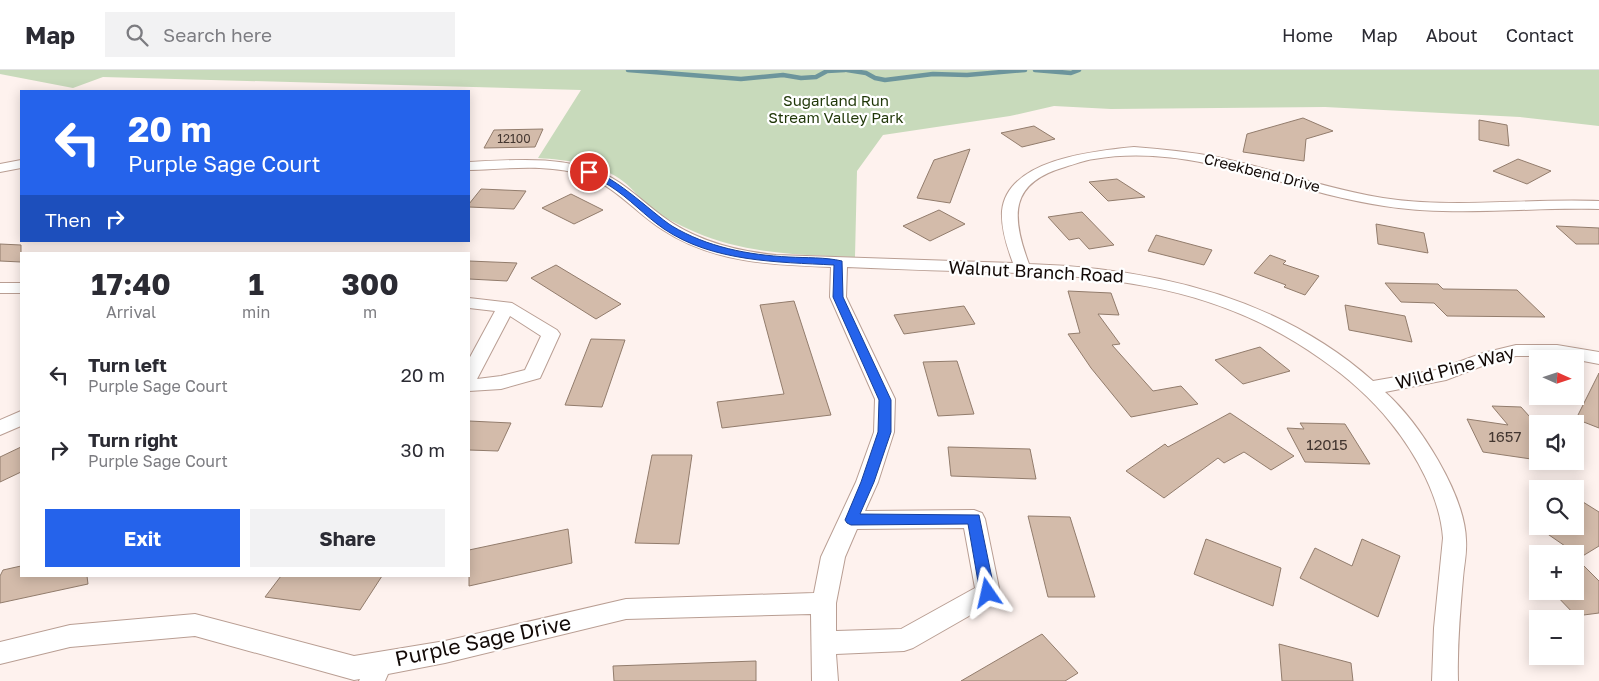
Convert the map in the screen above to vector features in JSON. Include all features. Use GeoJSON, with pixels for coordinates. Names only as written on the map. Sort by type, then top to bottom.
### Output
{"type":"FeatureCollection","features":[{"type":"Feature","properties":{"kind":"street","name":"Creekbend Drive"},"geometry":{"type":"LineString","coordinates":[[1024,269],[1008,221],[1011,200],[1018,189],[1029,178],[1044,170],[1080,158],[1104,154],[1149,152],[1200,158],[1359,197],[1414,205],[1599,205]]}},
{"type":"Feature","properties":{"kind":"street"},"geometry":{"type":"LineString","coordinates":[[0,168],[20,164]]}},
{"type":"Feature","properties":{"kind":"street","name":"Walnut Branch Road"},"geometry":{"type":"LineString","coordinates":[[470,166],[533,164],[553,165],[580,170],[603,178],[613,184],[668,227],[689,239],[712,248],[764,259],[1105,273],[1142,279],[1204,294],[1265,319],[1309,342],[1345,367],[1370,388],[1412,434],[1432,464],[1445,493],[1455,535],[1444,659],[1445,681]]}},
{"type":"Feature","properties":{"kind":"street"},"geometry":{"type":"LineString","coordinates":[[825,681],[823,643],[824,603],[834,557],[868,482],[884,432],[885,400],[838,297],[839,263]]}},
{"type":"Feature","properties":{"kind":"street"},"geometry":{"type":"LineString","coordinates":[[0,288],[20,288]]}},
{"type":"Feature","properties":{"kind":"street"},"geometry":{"type":"LineString","coordinates":[[470,303],[506,307],[521,313],[551,334],[533,374],[518,380],[470,385]]}},
{"type":"Feature","properties":{"kind":"street"},"geometry":{"type":"LineString","coordinates":[[470,374],[506,307]]}},
{"type":"Feature","properties":{"kind":"street","name":"Wild Pine Way"},"geometry":{"type":"LineString","coordinates":[[1370,388],[1433,377],[1503,353],[1530,349],[1554,349],[1599,358]]}},
{"type":"Feature","properties":{"kind":"street"},"geometry":{"type":"LineString","coordinates":[[0,428],[20,418]]}},
{"type":"Feature","properties":{"kind":"street"},"geometry":{"type":"LineString","coordinates":[[823,643],[904,640],[988,593],[974,519],[851,520]]}},
{"type":"Feature","properties":{"kind":"street","name":"Purple Sage Drive"},"geometry":{"type":"LineString","coordinates":[[0,653],[70,636],[195,625],[375,672],[444,652],[626,609],[824,603]]}},
{"type":"Feature","properties":{"kind":"green space","name":"Sugarland Run Stream Valley Park"},"geometry":{"type":"Polygon","coordinates":[[[0,70],[1599,70],[1599,126],[1520,117],[1325,107],[1111,109],[1054,106],[1010,116],[883,135],[857,171],[855,257],[774,252],[734,245],[714,239],[683,227],[659,214],[624,182],[605,171],[572,161],[538,158],[581,90],[103,77],[73,88],[0,74],[0,70]]]}},
{"type":"Feature","properties":{"kind":"building"},"geometry":{"type":"Polygon","coordinates":[[[1303,118],[1333,131],[1306,139],[1304,161],[1243,152],[1247,134],[1303,118]]]}},
{"type":"Feature","properties":{"kind":"building"},"geometry":{"type":"Polygon","coordinates":[[[1479,120],[1507,125],[1509,146],[1479,140],[1479,120]]]}},
{"type":"Feature","properties":{"kind":"building"},"geometry":{"type":"Polygon","coordinates":[[[1034,126],[1055,139],[1022,147],[1001,133],[1034,126]]]}},
{"type":"Feature","properties":{"kind":"building"},"geometry":{"type":"Polygon","coordinates":[[[543,129],[535,147],[484,148],[494,130],[543,129]]]}},
{"type":"Feature","properties":{"kind":"building"},"geometry":{"type":"Polygon","coordinates":[[[970,149],[950,203],[917,198],[934,160],[970,149]]]}},
{"type":"Feature","properties":{"kind":"building"},"geometry":{"type":"Polygon","coordinates":[[[1518,159],[1551,171],[1527,184],[1493,171],[1518,159]]]}},
{"type":"Feature","properties":{"kind":"building"},"geometry":{"type":"Polygon","coordinates":[[[1117,179],[1145,197],[1108,201],[1089,182],[1117,179]]]}},
{"type":"Feature","properties":{"kind":"building"},"geometry":{"type":"Polygon","coordinates":[[[481,189],[526,191],[514,209],[470,207],[470,203],[481,189]]]}},
{"type":"Feature","properties":{"kind":"building"},"geometry":{"type":"Polygon","coordinates":[[[571,194],[603,210],[574,224],[542,208],[571,194]]]}},
{"type":"Feature","properties":{"kind":"building"},"geometry":{"type":"Polygon","coordinates":[[[939,210],[965,224],[930,241],[903,226],[939,210]]]}},
{"type":"Feature","properties":{"kind":"building"},"geometry":{"type":"Polygon","coordinates":[[[1082,212],[1114,245],[1089,249],[1079,238],[1069,240],[1048,217],[1082,212]]]}},
{"type":"Feature","properties":{"kind":"building"},"geometry":{"type":"Polygon","coordinates":[[[1376,224],[1424,233],[1428,253],[1378,244],[1376,224]]]}},
{"type":"Feature","properties":{"kind":"building"},"geometry":{"type":"Polygon","coordinates":[[[1556,226],[1599,228],[1599,244],[1576,244],[1556,226]]]}},
{"type":"Feature","properties":{"kind":"building"},"geometry":{"type":"Polygon","coordinates":[[[1156,235],[1212,250],[1204,265],[1148,251],[1156,235]]]}},
{"type":"Feature","properties":{"kind":"building"},"geometry":{"type":"Polygon","coordinates":[[[0,244],[21,245],[20,262],[0,261],[0,244]]]}},
{"type":"Feature","properties":{"kind":"building"},"geometry":{"type":"Polygon","coordinates":[[[1270,255],[1286,261],[1283,264],[1319,276],[1305,295],[1284,287],[1286,285],[1254,273],[1270,255]]]}},
{"type":"Feature","properties":{"kind":"building"},"geometry":{"type":"Polygon","coordinates":[[[470,261],[517,263],[507,281],[470,279],[470,261]]]}},
{"type":"Feature","properties":{"kind":"building"},"geometry":{"type":"Polygon","coordinates":[[[556,265],[621,304],[596,319],[531,278],[556,265]]]}},
{"type":"Feature","properties":{"kind":"building"},"geometry":{"type":"Polygon","coordinates":[[[1385,283],[1438,284],[1443,289],[1517,290],[1545,317],[1447,316],[1434,303],[1401,302],[1385,283]]]}},
{"type":"Feature","properties":{"kind":"building"},"geometry":{"type":"Polygon","coordinates":[[[1068,291],[1111,293],[1119,315],[1098,314],[1120,344],[1112,345],[1153,391],[1181,386],[1198,404],[1131,417],[1091,368],[1068,334],[1080,333],[1068,291]]]}},
{"type":"Feature","properties":{"kind":"building"},"geometry":{"type":"Polygon","coordinates":[[[794,301],[831,415],[722,428],[717,402],[784,394],[760,305],[794,301]]]}},
{"type":"Feature","properties":{"kind":"building"},"geometry":{"type":"Polygon","coordinates":[[[1345,305],[1405,316],[1412,342],[1349,330],[1345,305]]]}},
{"type":"Feature","properties":{"kind":"building"},"geometry":{"type":"Polygon","coordinates":[[[964,306],[975,324],[904,334],[894,315],[964,306]]]}},
{"type":"Feature","properties":{"kind":"building"},"geometry":{"type":"Polygon","coordinates":[[[591,339],[625,340],[602,407],[565,405],[591,339]]]}},
{"type":"Feature","properties":{"kind":"building"},"geometry":{"type":"Polygon","coordinates":[[[1260,347],[1290,371],[1243,384],[1215,360],[1260,347]]]}},
{"type":"Feature","properties":{"kind":"building"},"geometry":{"type":"Polygon","coordinates":[[[957,361],[974,414],[938,416],[923,362],[957,361]]]}},
{"type":"Feature","properties":{"kind":"building"},"geometry":{"type":"Polygon","coordinates":[[[1599,373],[1599,428],[1584,422],[1584,415],[1578,415],[1599,373]]]}},
{"type":"Feature","properties":{"kind":"building"},"geometry":{"type":"Polygon","coordinates":[[[1492,406],[1521,407],[1529,416],[1529,459],[1483,452],[1467,419],[1508,425],[1492,406]]]}},
{"type":"Feature","properties":{"kind":"building"},"geometry":{"type":"Polygon","coordinates":[[[1230,413],[1294,456],[1271,470],[1244,452],[1224,463],[1218,458],[1164,498],[1126,471],[1165,444],[1168,447],[1230,413]]]}},
{"type":"Feature","properties":{"kind":"building"},"geometry":{"type":"Polygon","coordinates":[[[470,421],[511,423],[498,451],[470,450],[470,421]]]}},
{"type":"Feature","properties":{"kind":"building"},"geometry":{"type":"Polygon","coordinates":[[[1300,423],[1345,424],[1370,464],[1305,462],[1287,428],[1304,429],[1300,423]]]}},
{"type":"Feature","properties":{"kind":"building"},"geometry":{"type":"Polygon","coordinates":[[[20,447],[20,472],[0,482],[0,457],[20,447]]]}},
{"type":"Feature","properties":{"kind":"building"},"geometry":{"type":"Polygon","coordinates":[[[948,447],[1030,449],[1036,479],[951,476],[948,447]]]}},
{"type":"Feature","properties":{"kind":"building"},"geometry":{"type":"Polygon","coordinates":[[[652,455],[692,455],[679,544],[635,543],[652,455]]]}},
{"type":"Feature","properties":{"kind":"building"},"geometry":{"type":"Polygon","coordinates":[[[1584,503],[1599,512],[1599,546],[1584,555],[1584,545],[1564,545],[1549,535],[1584,535],[1584,503]]]}},
{"type":"Feature","properties":{"kind":"building"},"geometry":{"type":"Polygon","coordinates":[[[1028,516],[1070,517],[1095,597],[1048,597],[1028,516]]]}},
{"type":"Feature","properties":{"kind":"building"},"geometry":{"type":"Polygon","coordinates":[[[568,529],[572,563],[469,586],[470,550],[568,529]]]}},
{"type":"Feature","properties":{"kind":"building"},"geometry":{"type":"Polygon","coordinates":[[[1206,539],[1281,568],[1273,606],[1194,574],[1206,539]]]}},
{"type":"Feature","properties":{"kind":"building"},"geometry":{"type":"Polygon","coordinates":[[[1362,539],[1400,556],[1378,617],[1300,578],[1315,548],[1352,566],[1362,539]]]}},
{"type":"Feature","properties":{"kind":"building"},"geometry":{"type":"Polygon","coordinates":[[[20,566],[20,577],[87,577],[88,584],[0,603],[0,576],[3,570],[20,566]]]}},
{"type":"Feature","properties":{"kind":"building"},"geometry":{"type":"Polygon","coordinates":[[[1584,566],[1599,581],[1599,613],[1584,615],[1584,610],[1570,610],[1561,600],[1584,600],[1584,566]]]}},
{"type":"Feature","properties":{"kind":"building"},"geometry":{"type":"Polygon","coordinates":[[[280,577],[381,577],[360,610],[265,597],[280,577]]]}},
{"type":"Feature","properties":{"kind":"building"},"geometry":{"type":"Polygon","coordinates":[[[1042,634],[1078,673],[1065,681],[961,681],[1042,634]]]}},
{"type":"Feature","properties":{"kind":"building"},"geometry":{"type":"Polygon","coordinates":[[[1279,644],[1351,663],[1353,681],[1282,681],[1279,644]]]}},
{"type":"Feature","properties":{"kind":"building"},"geometry":{"type":"Polygon","coordinates":[[[756,661],[756,681],[614,681],[613,666],[756,661]]]}},
{"type":"Feature","properties":{"kind":"waterway"},"geometry":{"type":"LineString","coordinates":[[628,70],[741,79],[783,75],[801,78],[816,77],[827,71],[845,70]]}},
{"type":"Feature","properties":{"kind":"waterway"},"geometry":{"type":"LineString","coordinates":[[847,70],[866,73],[875,78],[885,80],[933,74],[967,75],[1025,70]]}},
{"type":"Feature","properties":{"kind":"waterway"},"geometry":{"type":"LineString","coordinates":[[1035,70],[1071,73],[1079,70]]}},
{"type":"Feature","properties":{"kind":"route"},"geometry":{"type":"LineString","coordinates":[[589,172],[613,184],[668,227],[689,239],[712,248],[764,259],[839,263],[838,297],[885,400],[884,432],[878,455],[851,520],[974,519],[988,593]]}}]}
